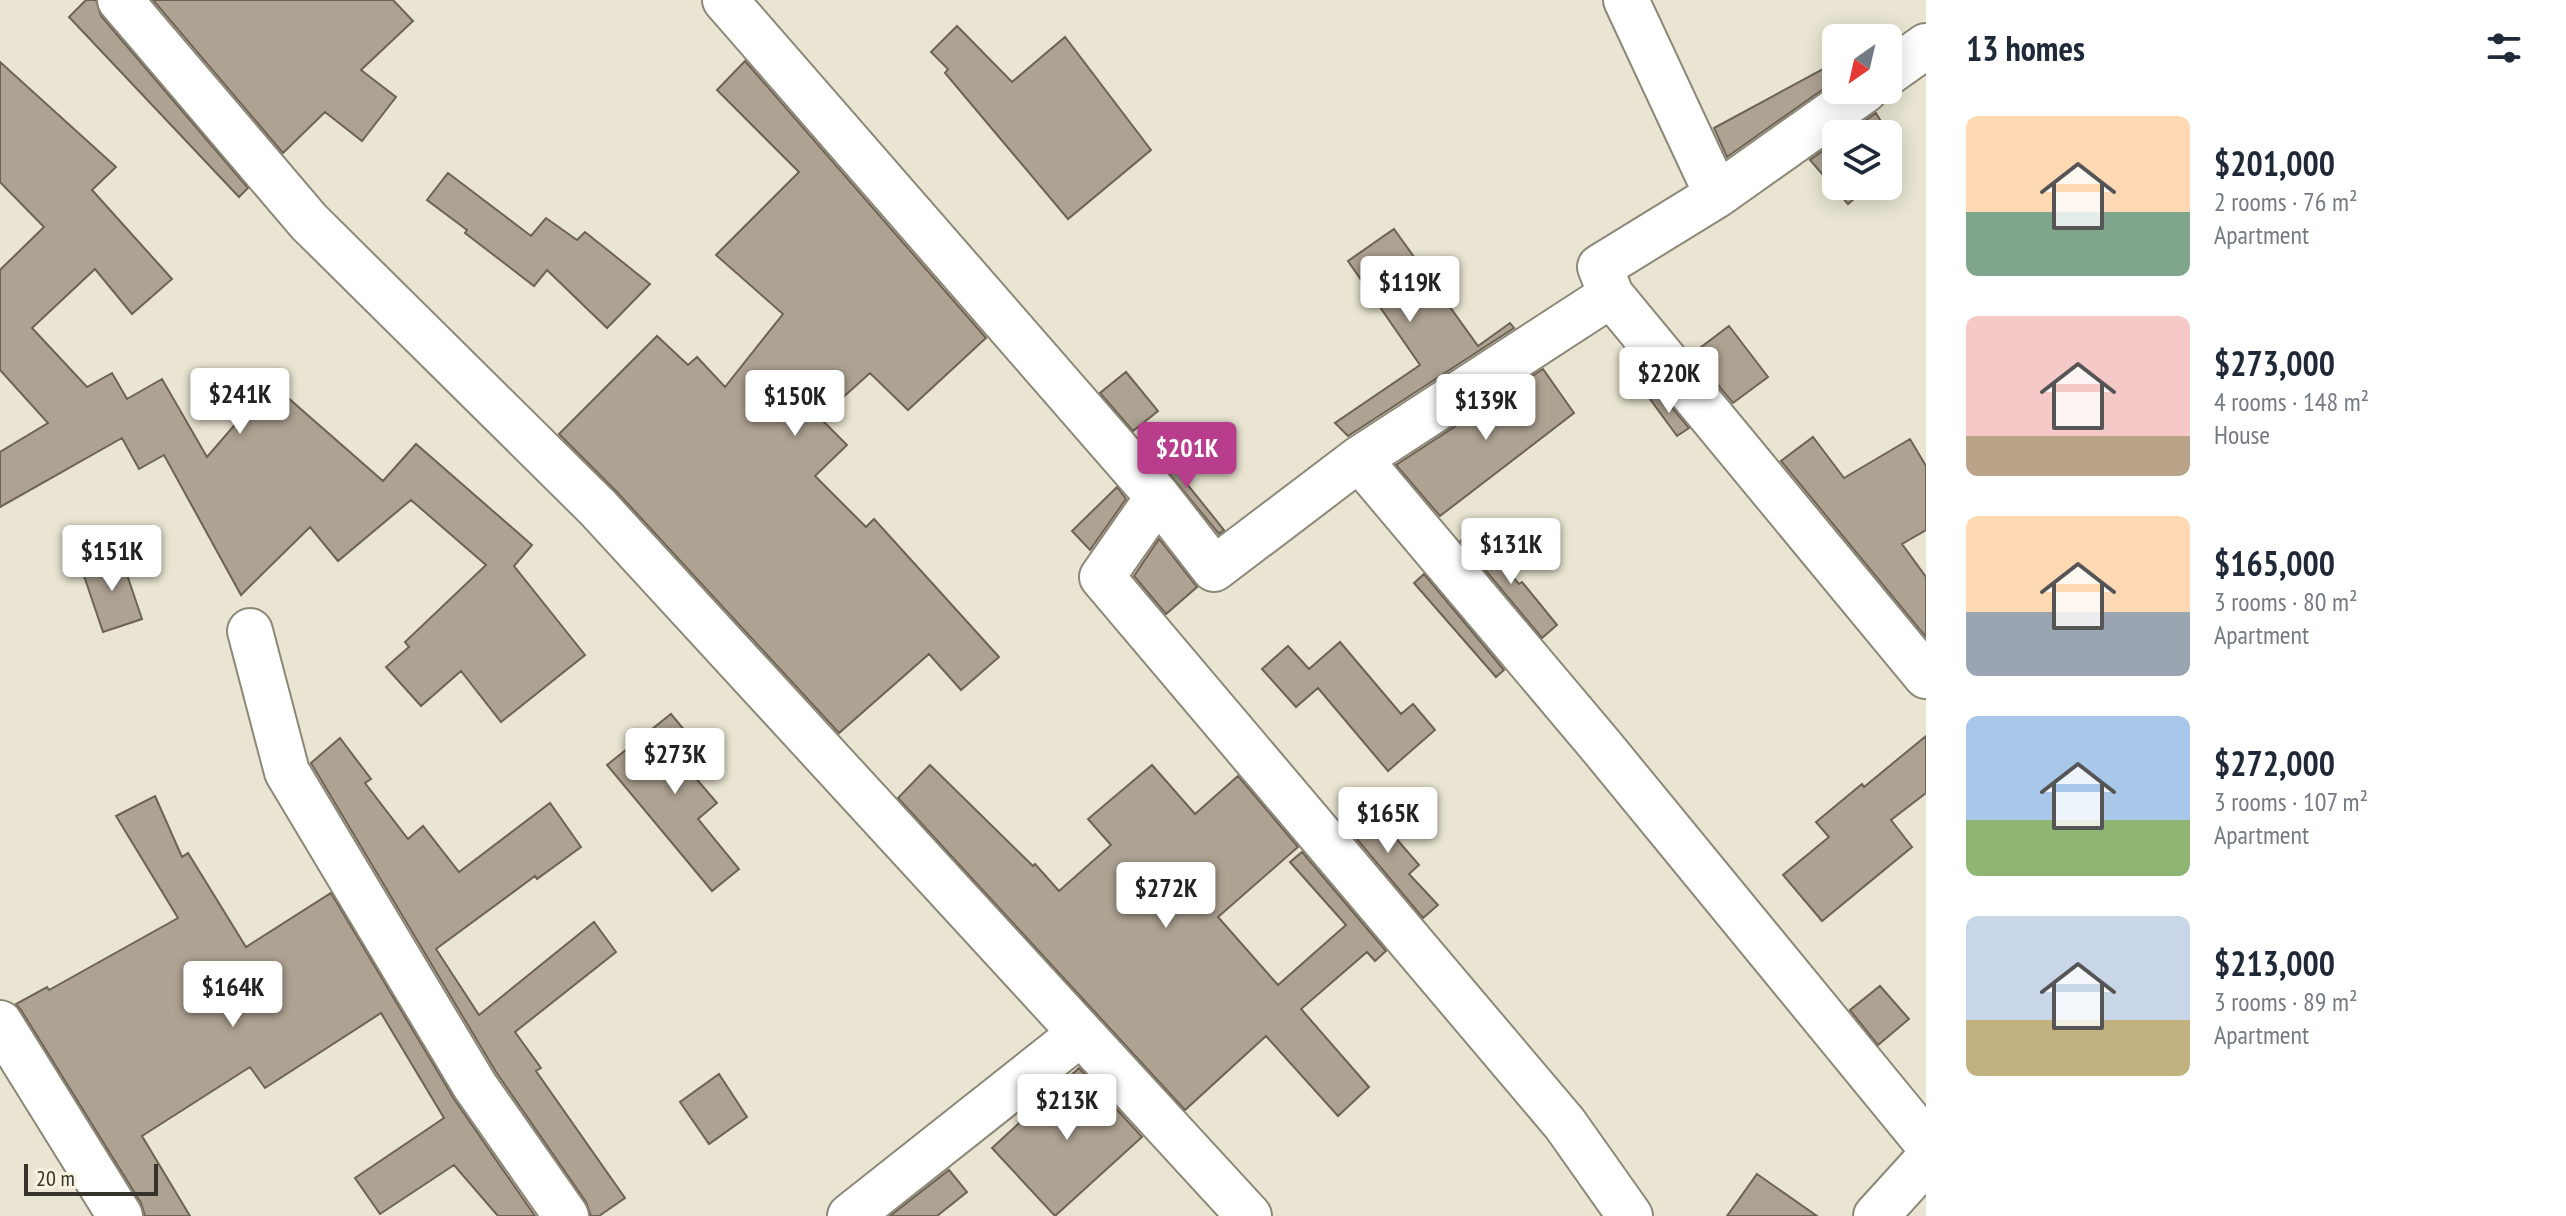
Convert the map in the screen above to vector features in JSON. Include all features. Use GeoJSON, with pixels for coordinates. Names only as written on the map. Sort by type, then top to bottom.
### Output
{"type":"FeatureCollection","features":[{"type":"Feature","properties":{"kind":"street"},"geometry":{"type":"LineString","coordinates":[[120,0],[309,222],[598,508],[1249,1216]]}},
{"type":"Feature","properties":{"kind":"street"},"geometry":{"type":"LineString","coordinates":[[725,0],[1158,497],[1214,569],[1359,459],[1611,295]]}},
{"type":"Feature","properties":{"kind":"street"},"geometry":{"type":"LineString","coordinates":[[1626,0],[1717,195]]}},
{"type":"Feature","properties":{"kind":"street"},"geometry":{"type":"LineString","coordinates":[[1902,63],[1926,46]]}},
{"type":"Feature","properties":{"kind":"street"},"geometry":{"type":"LineString","coordinates":[[1845,104],[1717,195],[1600,267],[1611,295],[1926,676]]}},
{"type":"Feature","properties":{"kind":"street"},"geometry":{"type":"LineString","coordinates":[[1359,459],[1601,746],[1926,1142]]}},
{"type":"Feature","properties":{"kind":"street"},"geometry":{"type":"LineString","coordinates":[[1158,497],[1102,577],[1565,1124],[1630,1216]]}},
{"type":"Feature","properties":{"kind":"street"},"geometry":{"type":"LineString","coordinates":[[250,631],[287,772],[475,1086],[566,1216]]}},
{"type":"Feature","properties":{"kind":"street"},"geometry":{"type":"LineString","coordinates":[[0,1023],[120,1216]]}},
{"type":"Feature","properties":{"kind":"street"},"geometry":{"type":"LineString","coordinates":[[850,1216],[1080,1034]]}},
{"type":"Feature","properties":{"kind":"street"},"geometry":{"type":"LineString","coordinates":[[1876,1216],[1926,1161]]}},
{"type":"Feature","properties":{"kind":"building"},"geometry":{"type":"Polygon","coordinates":[[[86,0],[96,0],[101,16],[248,188],[239,197],[69,17],[86,0]]]}},
{"type":"Feature","properties":{"kind":"building"},"geometry":{"type":"Polygon","coordinates":[[[153,0],[393,0],[413,21],[361,70],[396,97],[362,141],[325,112],[283,153],[153,0]]]}},
{"type":"Feature","properties":{"kind":"building"},"geometry":{"type":"Polygon","coordinates":[[[957,26],[1012,82],[1065,37],[1151,150],[1068,219],[945,73],[948,69],[931,52],[957,26]]]}},
{"type":"Feature","properties":{"kind":"building"},"geometry":{"type":"Polygon","coordinates":[[[745,61],[986,338],[908,410],[870,373],[820,418],[847,445],[815,476],[866,527],[874,519],[999,657],[961,690],[929,654],[839,733],[616,491],[559,434],[657,336],[688,365],[697,357],[725,387],[783,314],[716,255],[799,172],[717,90],[745,61]]]}},
{"type":"Feature","properties":{"kind":"building"},"geometry":{"type":"Polygon","coordinates":[[[0,62],[116,167],[92,190],[172,279],[132,314],[95,269],[32,328],[87,387],[112,373],[127,399],[162,379],[207,457],[271,383],[383,481],[416,444],[532,545],[514,566],[585,655],[501,722],[461,671],[421,706],[386,667],[409,647],[405,642],[486,565],[411,500],[338,561],[310,527],[241,595],[164,455],[139,469],[122,438],[0,507],[0,452],[48,423],[0,370],[0,270],[44,227],[0,182],[0,62]]]}},
{"type":"Feature","properties":{"kind":"building"},"geometry":{"type":"Polygon","coordinates":[[[1822,70],[1822,90],[1727,157],[1714,128],[1822,70]]]}},
{"type":"Feature","properties":{"kind":"building"},"geometry":{"type":"Polygon","coordinates":[[[1876,113],[1880,120],[1866,120],[1876,113]]]}},
{"type":"Feature","properties":{"kind":"building"},"geometry":{"type":"Polygon","coordinates":[[[1822,151],[1822,174],[1810,160],[1822,151]]]}},
{"type":"Feature","properties":{"kind":"building"},"geometry":{"type":"Polygon","coordinates":[[[448,173],[531,236],[546,218],[577,240],[585,232],[650,284],[607,328],[547,270],[534,286],[427,200],[448,173]]]}},
{"type":"Feature","properties":{"kind":"building"},"geometry":{"type":"Polygon","coordinates":[[[1394,229],[1478,346],[1510,323],[1514,328],[1348,436],[1335,423],[1420,365],[1348,261],[1394,229]]]}},
{"type":"Feature","properties":{"kind":"building"},"geometry":{"type":"Polygon","coordinates":[[[1729,326],[1768,377],[1733,403],[1692,354],[1729,326]]]}},
{"type":"Feature","properties":{"kind":"building"},"geometry":{"type":"Polygon","coordinates":[[[1543,369],[1574,413],[1440,516],[1396,465],[1543,369]]]}},
{"type":"Feature","properties":{"kind":"building"},"geometry":{"type":"Polygon","coordinates":[[[1126,372],[1158,411],[1133,431],[1100,393],[1126,372]]]}},
{"type":"Feature","properties":{"kind":"building"},"geometry":{"type":"Polygon","coordinates":[[[1660,393],[1689,428],[1677,436],[1650,399],[1660,393]]]}},
{"type":"Feature","properties":{"kind":"building"},"geometry":{"type":"Polygon","coordinates":[[[1813,437],[1844,478],[1910,439],[1926,466],[1926,530],[1902,544],[1926,577],[1926,637],[1781,461],[1813,437]]]}},
{"type":"Feature","properties":{"kind":"building"},"geometry":{"type":"Polygon","coordinates":[[[1158,448],[1224,530],[1219,534],[1152,453],[1158,448]]]}},
{"type":"Feature","properties":{"kind":"building"},"geometry":{"type":"Polygon","coordinates":[[[1117,487],[1126,499],[1090,550],[1072,531],[1117,487]]]}},
{"type":"Feature","properties":{"kind":"building"},"geometry":{"type":"Polygon","coordinates":[[[1473,531],[1519,584],[1522,582],[1557,625],[1542,638],[1461,541],[1473,531]]]}},
{"type":"Feature","properties":{"kind":"building"},"geometry":{"type":"Polygon","coordinates":[[[1159,539],[1197,587],[1166,614],[1134,576],[1159,539]]]}},
{"type":"Feature","properties":{"kind":"building"},"geometry":{"type":"Polygon","coordinates":[[[120,554],[142,619],[103,632],[81,567],[120,554]]]}},
{"type":"Feature","properties":{"kind":"building"},"geometry":{"type":"Polygon","coordinates":[[[1424,574],[1504,670],[1496,677],[1414,583],[1424,574]]]}},
{"type":"Feature","properties":{"kind":"building"},"geometry":{"type":"Polygon","coordinates":[[[1340,642],[1401,714],[1413,704],[1435,730],[1388,771],[1318,688],[1296,707],[1262,669],[1288,646],[1309,669],[1340,642]]]}},
{"type":"Feature","properties":{"kind":"building"},"geometry":{"type":"Polygon","coordinates":[[[671,714],[704,754],[687,768],[717,803],[698,819],[739,869],[712,891],[607,765],[671,714]]]}},
{"type":"Feature","properties":{"kind":"building"},"geometry":{"type":"Polygon","coordinates":[[[1926,736],[1926,793],[1891,820],[1912,847],[1822,921],[1783,875],[1829,837],[1816,822],[1926,736]]]}},
{"type":"Feature","properties":{"kind":"building"},"geometry":{"type":"Polygon","coordinates":[[[340,738],[371,779],[365,783],[408,839],[423,826],[459,872],[550,803],[581,847],[537,879],[535,876],[436,949],[479,1015],[594,922],[616,952],[515,1032],[541,1068],[536,1071],[625,1198],[599,1216],[591,1216],[586,1202],[496,1072],[311,763],[340,738]]]}},
{"type":"Feature","properties":{"kind":"building"},"geometry":{"type":"Polygon","coordinates":[[[930,765],[1033,866],[1035,864],[1059,891],[1111,845],[1088,819],[1152,765],[1195,814],[1238,776],[1298,847],[1218,917],[1278,985],[1346,925],[1290,862],[1302,852],[1386,951],[1375,961],[1367,952],[1301,1009],[1369,1087],[1338,1116],[1266,1036],[1185,1110],[898,798],[930,765]]]}},
{"type":"Feature","properties":{"kind":"building"},"geometry":{"type":"Polygon","coordinates":[[[155,796],[182,857],[188,853],[246,947],[331,893],[454,1099],[535,1216],[498,1216],[454,1165],[380,1214],[355,1178],[444,1118],[381,1013],[265,1088],[250,1067],[142,1136],[190,1216],[145,1216],[141,1203],[16,1004],[47,987],[49,990],[178,918],[116,816],[155,796]]]}},
{"type":"Feature","properties":{"kind":"building"},"geometry":{"type":"Polygon","coordinates":[[[1362,799],[1419,865],[1409,874],[1438,905],[1423,918],[1340,819],[1362,799]]]}},
{"type":"Feature","properties":{"kind":"building"},"geometry":{"type":"Polygon","coordinates":[[[1880,986],[1909,1019],[1878,1045],[1850,1010],[1880,986]]]}},
{"type":"Feature","properties":{"kind":"building"},"geometry":{"type":"Polygon","coordinates":[[[1079,1068],[1142,1137],[1055,1216],[992,1148],[1079,1068]]]}},
{"type":"Feature","properties":{"kind":"building"},"geometry":{"type":"Polygon","coordinates":[[[719,1074],[747,1117],[709,1144],[680,1102],[719,1074]]]}},
{"type":"Feature","properties":{"kind":"building"},"geometry":{"type":"Polygon","coordinates":[[[949,1170],[967,1192],[937,1216],[890,1216],[949,1170]]]}},
{"type":"Feature","properties":{"kind":"building"},"geometry":{"type":"Polygon","coordinates":[[[1757,1174],[1817,1216],[1727,1216],[1757,1174]]]}}]}
